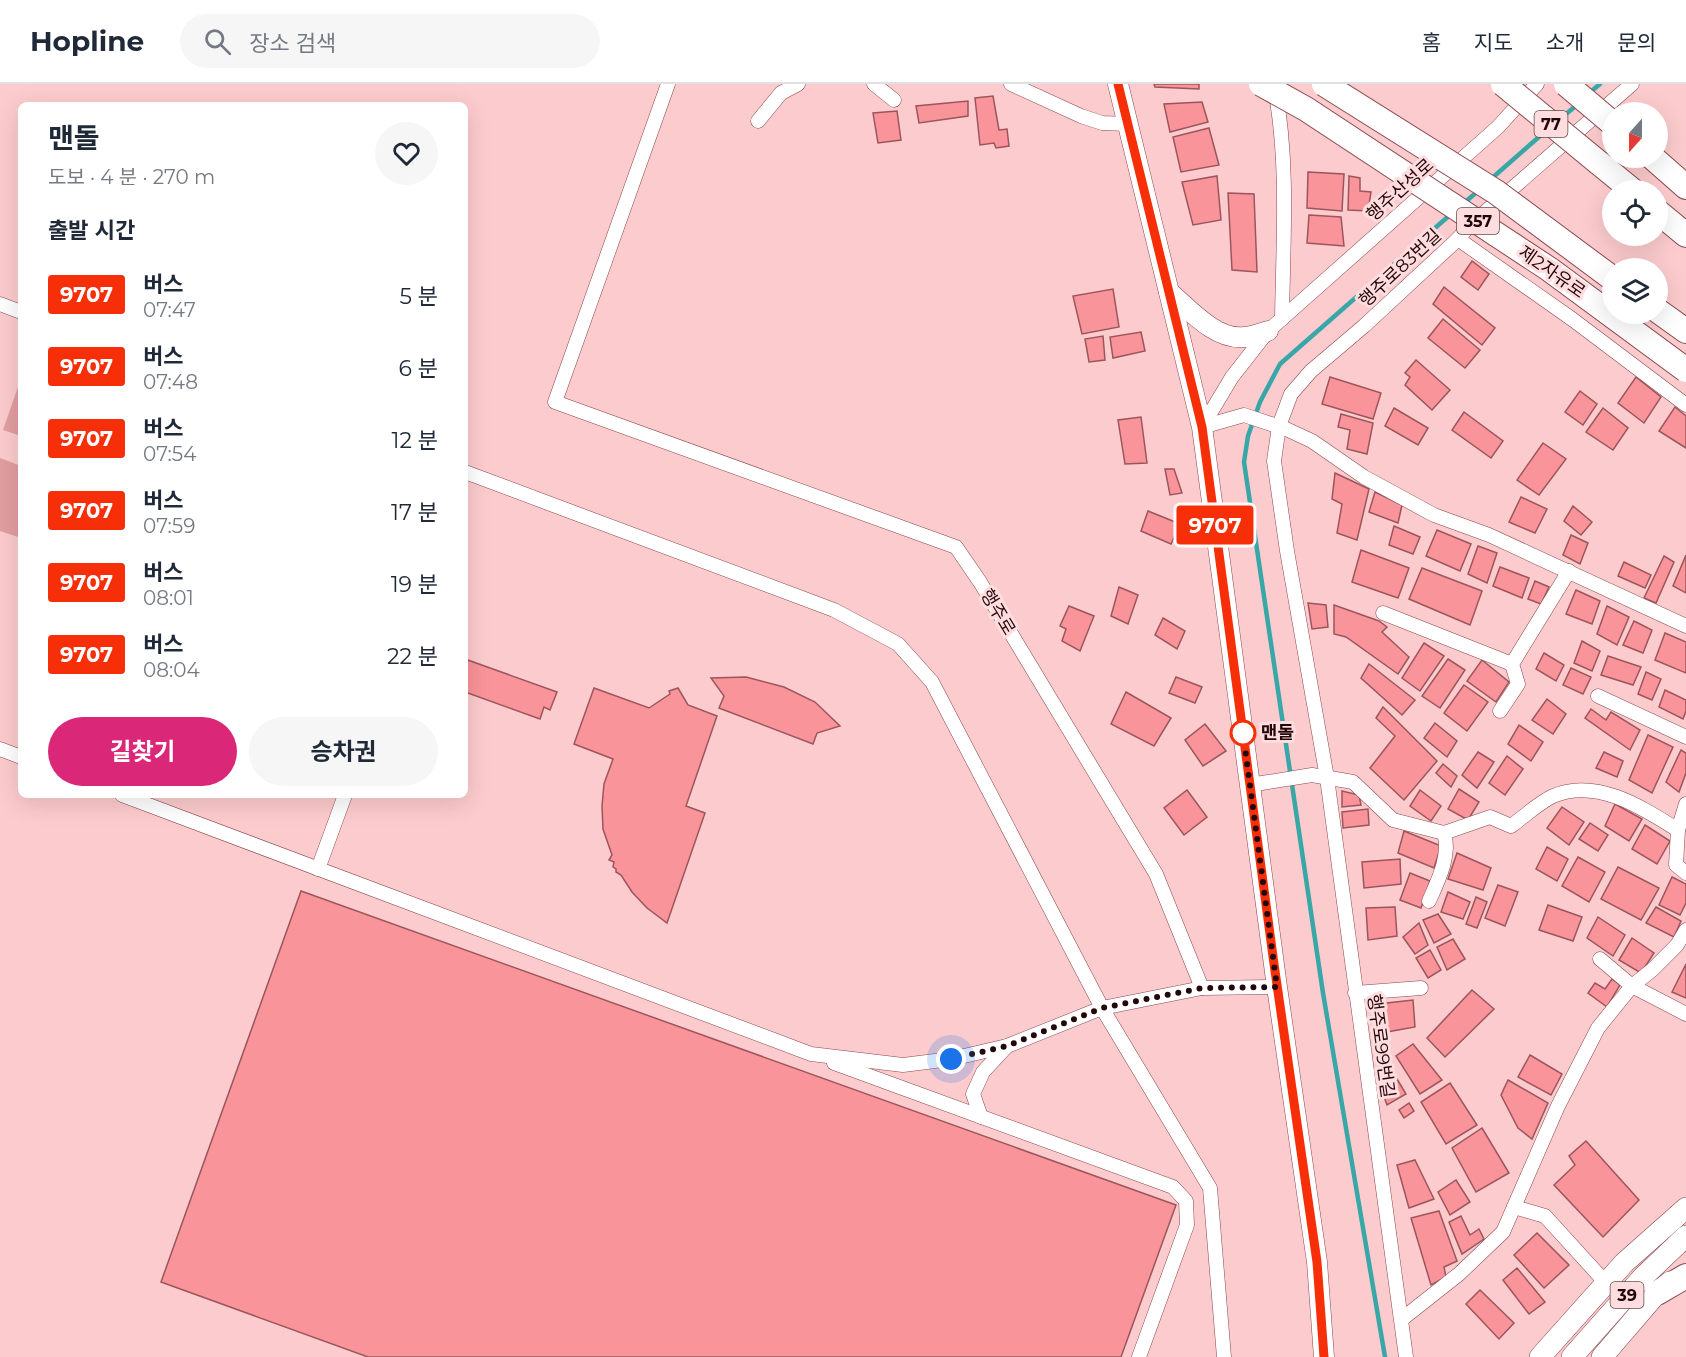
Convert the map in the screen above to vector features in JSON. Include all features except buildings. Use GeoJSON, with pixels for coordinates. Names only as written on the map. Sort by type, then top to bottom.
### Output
{"type":"FeatureCollection","features":[{"type":"Feature","properties":{"kind":"highway","name":"제2자유로"},"geometry":{"type":"LineString","coordinates":[[1261,84],[1316,116],[1549,269],[1686,370]]}},
{"type":"Feature","properties":{"kind":"highway","name":"제2자유로"},"geometry":{"type":"LineString","coordinates":[[1324,84],[1496,192],[1602,271]]}},
{"type":"Feature","properties":{"kind":"highway","name":"77"},"geometry":{"type":"LineString","coordinates":[[1503,84],[1620,180]]}},
{"type":"Feature","properties":{"kind":"highway","name":"77"},"geometry":{"type":"LineString","coordinates":[[1566,84],[1602,115]]}},
{"type":"Feature","properties":{"kind":"highway"},"geometry":{"type":"LineString","coordinates":[[1664,168],[1686,187]]}},
{"type":"Feature","properties":{"kind":"highway"},"geometry":{"type":"LineString","coordinates":[[1668,220],[1686,235]]}},
{"type":"Feature","properties":{"kind":"highway"},"geometry":{"type":"LineString","coordinates":[[1668,318],[1686,331]]}},
{"type":"Feature","properties":{"kind":"highway"},"geometry":{"type":"LineString","coordinates":[[1657,1293],[1686,1276]]}},
{"type":"Feature","properties":{"kind":"main road"},"geometry":{"type":"LineString","coordinates":[[1118,84],[1202,427],[1259,783],[1277,987],[1317,1262],[1324,1357]]}},
{"type":"Feature","properties":{"kind":"main road"},"geometry":{"type":"LineString","coordinates":[[1169,291],[1203,321],[1229,335],[1244,337],[1275,325]]}},
{"type":"Feature","properties":{"kind":"main road"},"geometry":{"type":"LineString","coordinates":[[1540,1357],[1624,1263],[1686,1208]]}},
{"type":"Feature","properties":{"kind":"main road","name":"39"},"geometry":{"type":"LineString","coordinates":[[1572,1357],[1643,1277],[1686,1236]]}},
{"type":"Feature","properties":{"kind":"main road","name":"39"},"geometry":{"type":"LineString","coordinates":[[1602,1357],[1657,1293],[1686,1268]]}},
{"type":"Feature","properties":{"kind":"street","name":"행주로"},"geometry":{"type":"LineString","coordinates":[[668,84],[555,402],[956,547],[980,582],[1156,874],[1202,988]]}},
{"type":"Feature","properties":{"kind":"street"},"geometry":{"type":"LineString","coordinates":[[758,121],[781,93],[798,84]]}},
{"type":"Feature","properties":{"kind":"street"},"geometry":{"type":"LineString","coordinates":[[874,84],[894,100]]}},
{"type":"Feature","properties":{"kind":"street"},"geometry":{"type":"LineString","coordinates":[[1011,84],[1081,116],[1102,123],[1128,124]]}},
{"type":"Feature","properties":{"kind":"street"},"geometry":{"type":"LineString","coordinates":[[1274,84],[1281,122],[1284,221],[1275,325]]}},
{"type":"Feature","properties":{"kind":"street","name":"행주산성로"},"geometry":{"type":"LineString","coordinates":[[1202,427],[1232,377],[1275,325],[1498,127],[1537,84]]}},
{"type":"Feature","properties":{"kind":"street"},"geometry":{"type":"LineString","coordinates":[[1458,239],[1614,88],[1632,84]]}},
{"type":"Feature","properties":{"kind":"street","name":"행주로83번길"},"geometry":{"type":"LineString","coordinates":[[1327,778],[1287,551],[1274,461],[1279,426],[1291,394],[1311,371],[1364,326],[1458,239],[1572,319],[1686,405]]}},
{"type":"Feature","properties":{"kind":"street"},"geometry":{"type":"LineString","coordinates":[[0,304],[18,311]]}},
{"type":"Feature","properties":{"kind":"street"},"geometry":{"type":"LineString","coordinates":[[1202,427],[1244,415],[1279,426],[1312,441],[1364,477],[1434,515],[1490,535],[1686,626]]}},
{"type":"Feature","properties":{"kind":"street"},"geometry":{"type":"LineString","coordinates":[[468,473],[834,610],[898,644],[932,682],[1102,1008],[1210,1188],[1224,1357]]}},
{"type":"Feature","properties":{"kind":"street"},"geometry":{"type":"LineString","coordinates":[[1500,711],[1518,684],[1512,664],[1569,571]]}},
{"type":"Feature","properties":{"kind":"street"},"geometry":{"type":"LineString","coordinates":[[1383,613],[1512,664]]}},
{"type":"Feature","properties":{"kind":"street"},"geometry":{"type":"LineString","coordinates":[[1598,696],[1686,737]]}},
{"type":"Feature","properties":{"kind":"street"},"geometry":{"type":"LineString","coordinates":[[0,749],[18,756]]}},
{"type":"Feature","properties":{"kind":"street"},"geometry":{"type":"LineString","coordinates":[[1259,783],[1312,775],[1353,782],[1393,820],[1444,833],[1490,817],[1511,826],[1552,796],[1585,789],[1638,804],[1678,830]]}},
{"type":"Feature","properties":{"kind":"street","name":"행주로99번길"},"geometry":{"type":"LineString","coordinates":[[1327,778],[1406,1357]]}},
{"type":"Feature","properties":{"kind":"street"},"geometry":{"type":"LineString","coordinates":[[130,798],[811,1054],[1173,1187],[1186,1202],[1187,1225],[1139,1357]]}},
{"type":"Feature","properties":{"kind":"street"},"geometry":{"type":"LineString","coordinates":[[318,869],[344,798]]}},
{"type":"Feature","properties":{"kind":"street"},"geometry":{"type":"LineString","coordinates":[[1686,804],[1678,830],[1676,865],[1686,873]]}},
{"type":"Feature","properties":{"kind":"street"},"geometry":{"type":"LineString","coordinates":[[1429,901],[1438,881],[1448,846],[1444,833]]}},
{"type":"Feature","properties":{"kind":"street"},"geometry":{"type":"LineString","coordinates":[[1402,1319],[1460,1274],[1503,1232],[1558,1106],[1598,1028],[1632,986],[1677,945],[1686,930]]}},
{"type":"Feature","properties":{"kind":"street"},"geometry":{"type":"LineString","coordinates":[[1600,959],[1632,986],[1686,1014]]}},
{"type":"Feature","properties":{"kind":"street"},"geometry":{"type":"LineString","coordinates":[[811,1054],[903,1065],[951,1059],[1007,1046],[1102,1008],[1202,988],[1277,987]]}},
{"type":"Feature","properties":{"kind":"street"},"geometry":{"type":"LineString","coordinates":[[1355,993],[1421,988]]}},
{"type":"Feature","properties":{"kind":"street"},"geometry":{"type":"LineString","coordinates":[[981,1116],[973,1094],[983,1072],[1007,1046]]}},
{"type":"Feature","properties":{"kind":"street"},"geometry":{"type":"LineString","coordinates":[[1514,1208],[1545,1216],[1606,1283]]}},
{"type":"Feature","properties":{"kind":"shaded area"},"geometry":{"type":"Polygon","coordinates":[[[18,387],[18,435],[3,430],[18,387]]]}},
{"type":"Feature","properties":{"kind":"shaded area"},"geometry":{"type":"Polygon","coordinates":[[[0,458],[18,465],[18,537],[0,531],[0,458]]]}},
{"type":"Feature","properties":{"kind":"waterway"},"geometry":{"type":"LineString","coordinates":[[1588,94],[1600,84]]}},
{"type":"Feature","properties":{"kind":"waterway"},"geometry":{"type":"LineString","coordinates":[[1559,120],[1578,104]]}},
{"type":"Feature","properties":{"kind":"waterway"},"geometry":{"type":"LineString","coordinates":[[1491,179],[1548,129]]}},
{"type":"Feature","properties":{"kind":"waterway"},"geometry":{"type":"LineString","coordinates":[[1464,203],[1478,191]]}},
{"type":"Feature","properties":{"kind":"waterway"},"geometry":{"type":"LineString","coordinates":[[1385,1357],[1323,993],[1244,462],[1248,436],[1260,402],[1280,364],[1451,214]]}},
{"type":"Feature","properties":{"kind":"bus line","name":"9707"},"geometry":{"type":"LineString","coordinates":[[1118,84],[1202,427],[1274,964],[1317,1262],[1324,1357]]}},
{"type":"Feature","properties":{"kind":"place","name":"맨돌"},"geometry":{"type":"Point","coordinates":[1243,733]}},
{"type":"Feature","properties":{"kind":"route"},"geometry":{"type":"LineString","coordinates":[[951,1059],[1007,1046],[1102,1008],[1202,988],[1277,987],[1243,733]]}}]}
